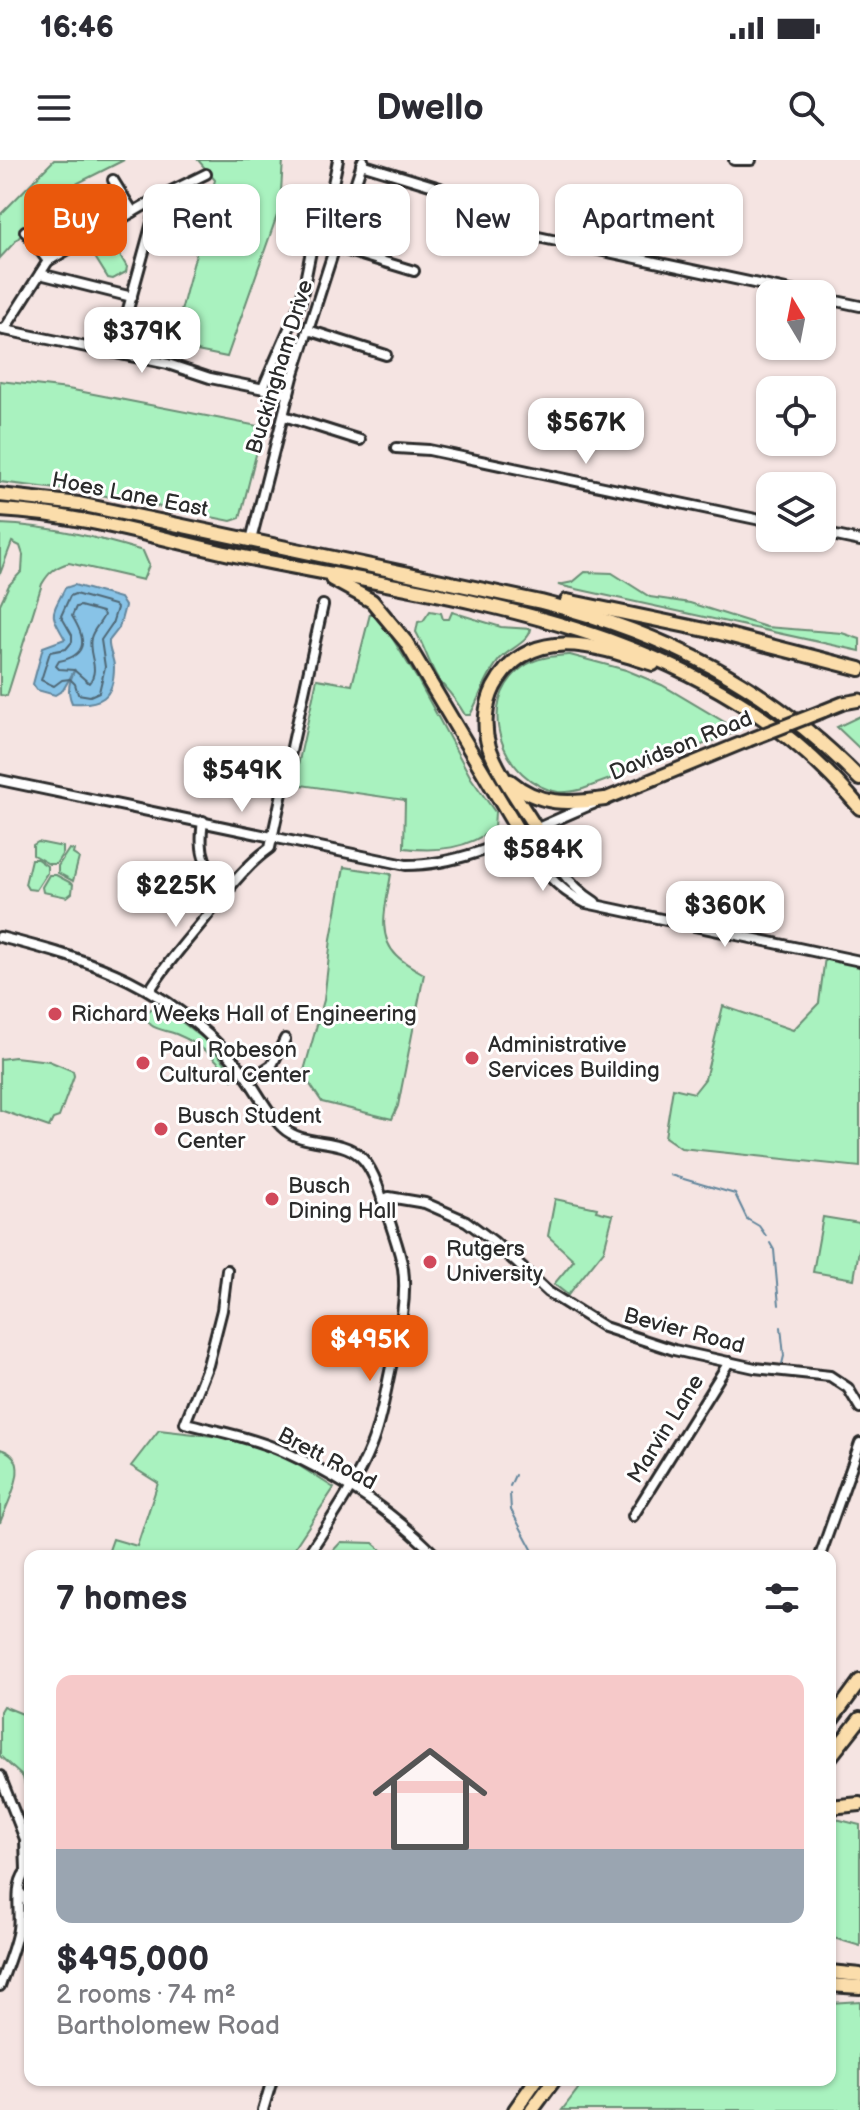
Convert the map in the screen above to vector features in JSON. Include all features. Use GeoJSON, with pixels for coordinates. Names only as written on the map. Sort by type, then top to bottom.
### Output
{"type":"FeatureCollection","features":[{"type":"Feature","properties":{"kind":"highway","name":"Hoes Lane East"},"geometry":{"type":"LineString","coordinates":[[0,495],[79,504],[426,577]]}},
{"type":"Feature","properties":{"kind":"highway","name":"Hoes Lane East"},"geometry":{"type":"LineString","coordinates":[[0,510],[71,518],[283,564]]}},
{"type":"Feature","properties":{"kind":"highway"},"geometry":{"type":"LineString","coordinates":[[283,564],[519,613],[570,626],[656,657],[726,695],[793,743],[860,808]]}},
{"type":"Feature","properties":{"kind":"highway"},"geometry":{"type":"LineString","coordinates":[[283,564],[332,579],[372,601],[384,612],[406,642],[520,834]]}},
{"type":"Feature","properties":{"kind":"highway"},"geometry":{"type":"LineString","coordinates":[[426,577],[511,589],[663,620],[860,669]]}},
{"type":"Feature","properties":{"kind":"highway"},"geometry":{"type":"LineString","coordinates":[[426,577],[574,610],[647,634],[680,649],[722,670],[778,707],[860,779]]}},
{"type":"Feature","properties":{"kind":"highway"},"geometry":{"type":"LineString","coordinates":[[535,827],[488,745],[485,730],[492,691],[515,661],[542,647],[575,644],[630,657],[726,695]]}},
{"type":"Feature","properties":{"kind":"highway"},"geometry":{"type":"LineString","coordinates":[[503,774],[517,787],[543,801],[561,803],[605,799]]}},
{"type":"Feature","properties":{"kind":"highway"},"geometry":{"type":"LineString","coordinates":[[836,1714],[860,1681]]}},
{"type":"Feature","properties":{"kind":"highway"},"geometry":{"type":"LineString","coordinates":[[836,1749],[860,1719]]}},
{"type":"Feature","properties":{"kind":"highway"},"geometry":{"type":"LineString","coordinates":[[836,1806],[860,1804]]}},
{"type":"Feature","properties":{"kind":"highway"},"geometry":{"type":"LineString","coordinates":[[836,1973],[860,1975]]}},
{"type":"Feature","properties":{"kind":"highway"},"geometry":{"type":"LineString","coordinates":[[836,1985],[860,1987]]}},
{"type":"Feature","properties":{"kind":"highway"},"geometry":{"type":"LineString","coordinates":[[515,2110],[532,2086]]}},
{"type":"Feature","properties":{"kind":"highway"},"geometry":{"type":"LineString","coordinates":[[532,2110],[550,2086]]}},
{"type":"Feature","properties":{"kind":"main road","name":"Davidson Road"},"geometry":{"type":"LineString","coordinates":[[605,799],[843,703],[860,693]]}},
{"type":"Feature","properties":{"kind":"main road","name":"Davidson Road"},"geometry":{"type":"LineString","coordinates":[[843,703],[860,700]]}},
{"type":"Feature","properties":{"kind":"street"},"geometry":{"type":"LineString","coordinates":[[263,388],[301,301],[314,236],[330,198],[338,160]]}},
{"type":"Feature","properties":{"kind":"street"},"geometry":{"type":"LineString","coordinates":[[734,160],[751,160]]}},
{"type":"Feature","properties":{"kind":"street"},"geometry":{"type":"LineString","coordinates":[[362,162],[428,184]]}},
{"type":"Feature","properties":{"kind":"street","name":"Buckingham Drive"},"geometry":{"type":"LineString","coordinates":[[355,184],[362,162]]}},
{"type":"Feature","properties":{"kind":"street"},"geometry":{"type":"LineString","coordinates":[[186,184],[206,174]]}},
{"type":"Feature","properties":{"kind":"street"},"geometry":{"type":"LineString","coordinates":[[113,180],[133,212]]}},
{"type":"Feature","properties":{"kind":"street"},"geometry":{"type":"LineString","coordinates":[[143,206],[48,261],[2,329],[168,364],[210,378],[289,394]]}},
{"type":"Feature","properties":{"kind":"street"},"geometry":{"type":"LineString","coordinates":[[539,237],[756,284]]}},
{"type":"Feature","properties":{"kind":"street"},"geometry":{"type":"LineString","coordinates":[[44,256],[48,261]]}},
{"type":"Feature","properties":{"kind":"street"},"geometry":{"type":"LineString","coordinates":[[116,353],[143,256]]}},
{"type":"Feature","properties":{"kind":"street","name":"Buckingham Drive"},"geometry":{"type":"LineString","coordinates":[[251,540],[264,480],[332,256]]}},
{"type":"Feature","properties":{"kind":"street"},"geometry":{"type":"LineString","coordinates":[[365,256],[414,271]]}},
{"type":"Feature","properties":{"kind":"street"},"geometry":{"type":"LineString","coordinates":[[40,274],[132,297]]}},
{"type":"Feature","properties":{"kind":"street"},"geometry":{"type":"LineString","coordinates":[[836,301],[860,306]]}},
{"type":"Feature","properties":{"kind":"street"},"geometry":{"type":"LineString","coordinates":[[308,330],[386,355]]}},
{"type":"Feature","properties":{"kind":"street"},"geometry":{"type":"LineString","coordinates":[[284,416],[360,440]]}},
{"type":"Feature","properties":{"kind":"street"},"geometry":{"type":"LineString","coordinates":[[396,448],[429,450],[756,519]]}},
{"type":"Feature","properties":{"kind":"street"},"geometry":{"type":"LineString","coordinates":[[836,536],[860,541]]}},
{"type":"Feature","properties":{"kind":"street"},"geometry":{"type":"LineString","coordinates":[[150,990],[162,971],[255,858],[270,848],[323,605]]}},
{"type":"Feature","properties":{"kind":"street","name":"Davidson Road"},"geometry":{"type":"LineString","coordinates":[[0,780],[406,865],[439,864],[471,855],[605,799]]}},
{"type":"Feature","properties":{"kind":"street"},"geometry":{"type":"LineString","coordinates":[[203,821],[200,847],[205,861],[230,889]]}},
{"type":"Feature","properties":{"kind":"street"},"geometry":{"type":"LineString","coordinates":[[535,827],[559,870],[579,891],[599,904]]}},
{"type":"Feature","properties":{"kind":"street"},"geometry":{"type":"LineString","coordinates":[[520,834],[545,873],[586,903],[860,961]]}},
{"type":"Feature","properties":{"kind":"street"},"geometry":{"type":"LineString","coordinates":[[0,937],[77,958],[150,990],[205,1031],[249,1080],[290,1133],[342,1145],[359,1155],[369,1169],[382,1200],[403,1270],[401,1326],[372,1445],[351,1489],[311,1550]]}},
{"type":"Feature","properties":{"kind":"street"},"geometry":{"type":"LineString","coordinates":[[249,1080],[272,1065],[285,1039]]}},
{"type":"Feature","properties":{"kind":"street","name":"Bevier Road"},"geometry":{"type":"LineString","coordinates":[[382,1200],[392,1198],[425,1203],[466,1221],[493,1241],[548,1292],[604,1327],[674,1350],[729,1362],[768,1370],[830,1376],[848,1388],[860,1408]]}},
{"type":"Feature","properties":{"kind":"street","name":"Brett Road"},"geometry":{"type":"LineString","coordinates":[[227,1270],[222,1310],[208,1365],[185,1423],[285,1452],[390,1515],[429,1550]]}},
{"type":"Feature","properties":{"kind":"street","name":"Marvin Lane"},"geometry":{"type":"LineString","coordinates":[[633,1516],[729,1362]]}},
{"type":"Feature","properties":{"kind":"street"},"geometry":{"type":"LineString","coordinates":[[822,1550],[860,1443]]}},
{"type":"Feature","properties":{"kind":"street"},"geometry":{"type":"LineString","coordinates":[[0,1776],[24,1836]]}},
{"type":"Feature","properties":{"kind":"street"},"geometry":{"type":"LineString","coordinates":[[0,1986],[18,1929],[19,1891],[24,1873]]}},
{"type":"Feature","properties":{"kind":"street"},"geometry":{"type":"LineString","coordinates":[[19,1891],[24,1898]]}},
{"type":"Feature","properties":{"kind":"street"},"geometry":{"type":"LineString","coordinates":[[18,1929],[24,1923]]}},
{"type":"Feature","properties":{"kind":"street"},"geometry":{"type":"LineString","coordinates":[[263,2110],[270,2086]]}},
{"type":"Feature","properties":{"kind":"green space"},"geometry":{"type":"Polygon","coordinates":[[[54,160],[124,160],[76,184],[30,184],[54,160]]]}},
{"type":"Feature","properties":{"kind":"green space"},"geometry":{"type":"Polygon","coordinates":[[[198,160],[283,160],[281,184],[276,184],[276,218],[227,357],[172,346],[195,256],[260,256],[260,184],[214,184],[215,180],[198,160]]]}},
{"type":"Feature","properties":{"kind":"green space"},"geometry":{"type":"Polygon","coordinates":[[[24,191],[24,232],[0,258],[0,215],[24,191]]]}},
{"type":"Feature","properties":{"kind":"green space"},"geometry":{"type":"Polygon","coordinates":[[[94,256],[120,256],[127,267],[126,272],[113,279],[108,278],[94,256]]]}},
{"type":"Feature","properties":{"kind":"green space"},"geometry":{"type":"Polygon","coordinates":[[[0,381],[68,389],[263,427],[240,518],[231,521],[91,493],[0,482],[0,381]]]}},
{"type":"Feature","properties":{"kind":"green space"},"geometry":{"type":"Polygon","coordinates":[[[0,524],[55,530],[125,546],[143,551],[149,565],[143,580],[69,563],[50,573],[42,584],[7,696],[0,695],[0,604],[9,585],[22,571],[23,555],[20,546],[12,542],[0,574],[0,524]]]}},
{"type":"Feature","properties":{"kind":"green space"},"geometry":{"type":"Polygon","coordinates":[[[585,572],[612,573],[650,597],[690,603],[766,627],[842,633],[860,639],[860,651],[558,585],[573,582],[585,572]]]}},
{"type":"Feature","properties":{"kind":"green space"},"geometry":{"type":"Polygon","coordinates":[[[371,610],[386,628],[418,680],[471,778],[495,812],[494,828],[474,841],[440,849],[404,848],[405,800],[294,784],[317,679],[352,685],[371,610]]]}},
{"type":"Feature","properties":{"kind":"green space"},"geometry":{"type":"Polygon","coordinates":[[[430,611],[441,613],[443,619],[449,619],[452,612],[501,627],[531,629],[527,638],[495,665],[470,715],[465,715],[438,680],[416,632],[418,622],[423,621],[430,611]]]}},
{"type":"Feature","properties":{"kind":"green space"},"geometry":{"type":"Polygon","coordinates":[[[570,655],[626,670],[662,685],[736,729],[734,733],[583,789],[558,792],[539,785],[522,773],[501,740],[498,720],[500,701],[508,683],[523,667],[545,658],[570,655]]]}},
{"type":"Feature","properties":{"kind":"green space"},"geometry":{"type":"Polygon","coordinates":[[[860,716],[860,749],[837,727],[860,716]]]}},
{"type":"Feature","properties":{"kind":"green space"},"geometry":{"type":"Polygon","coordinates":[[[38,842],[63,847],[56,864],[49,864],[33,855],[33,845],[38,842]]]}},
{"type":"Feature","properties":{"kind":"green space"},"geometry":{"type":"Polygon","coordinates":[[[69,849],[74,850],[73,854],[79,858],[73,881],[58,873],[58,866],[69,849]]]}},
{"type":"Feature","properties":{"kind":"green space"},"geometry":{"type":"Polygon","coordinates":[[[31,859],[37,859],[47,866],[47,873],[36,890],[28,889],[25,884],[31,859]]]}},
{"type":"Feature","properties":{"kind":"green space"},"geometry":{"type":"Polygon","coordinates":[[[344,867],[391,874],[384,917],[386,938],[397,956],[424,974],[398,1106],[392,1119],[322,1102],[303,1074],[324,1000],[344,867]]]}},
{"type":"Feature","properties":{"kind":"green space"},"geometry":{"type":"Polygon","coordinates":[[[49,875],[56,875],[73,884],[72,893],[67,897],[43,892],[42,887],[49,875]]]}},
{"type":"Feature","properties":{"kind":"green space"},"geometry":{"type":"Polygon","coordinates":[[[825,957],[860,965],[860,1167],[681,1148],[665,1137],[673,1088],[694,1093],[705,1079],[723,1006],[793,1030],[819,1003],[825,957]]]}},
{"type":"Feature","properties":{"kind":"green space"},"geometry":{"type":"Polygon","coordinates":[[[154,1006],[161,1006],[204,1039],[237,1076],[232,1080],[207,1052],[192,1042],[151,1025],[147,1013],[154,1006]]]}},
{"type":"Feature","properties":{"kind":"green space"},"geometry":{"type":"Polygon","coordinates":[[[15,1057],[49,1061],[73,1071],[74,1076],[59,1117],[53,1119],[49,1127],[0,1110],[0,1059],[15,1057]]]}},
{"type":"Feature","properties":{"kind":"green space"},"geometry":{"type":"Polygon","coordinates":[[[555,1199],[597,1208],[596,1211],[613,1215],[604,1250],[568,1295],[554,1284],[574,1260],[548,1236],[555,1199]]]}},
{"type":"Feature","properties":{"kind":"green space"},"geometry":{"type":"Polygon","coordinates":[[[823,1217],[860,1223],[854,1279],[813,1272],[823,1217]]]}},
{"type":"Feature","properties":{"kind":"green space"},"geometry":{"type":"Polygon","coordinates":[[[159,1430],[238,1439],[282,1455],[334,1488],[293,1550],[109,1550],[113,1539],[137,1546],[158,1483],[131,1466],[159,1430]]]}},
{"type":"Feature","properties":{"kind":"green space"},"geometry":{"type":"Polygon","coordinates":[[[0,1449],[16,1461],[17,1470],[13,1492],[0,1523],[0,1449]]]}},
{"type":"Feature","properties":{"kind":"green space"},"geometry":{"type":"Polygon","coordinates":[[[341,1542],[373,1543],[381,1550],[334,1550],[341,1542]]]}},
{"type":"Feature","properties":{"kind":"green space"},"geometry":{"type":"Polygon","coordinates":[[[3,1706],[24,1715],[24,1781],[0,1756],[0,1711],[3,1706]]]}},
{"type":"Feature","properties":{"kind":"green space"},"geometry":{"type":"Polygon","coordinates":[[[836,1819],[860,1825],[860,1946],[836,1939],[836,1819]]]}},
{"type":"Feature","properties":{"kind":"green space"},"geometry":{"type":"Polygon","coordinates":[[[860,2001],[860,2110],[562,2110],[580,2086],[836,2086],[836,2003],[860,2001]]]}},
{"type":"Feature","properties":{"kind":"water"},"geometry":{"type":"Polygon","coordinates":[[[74,585],[120,598],[125,606],[119,628],[109,641],[114,667],[111,686],[104,698],[90,703],[72,703],[69,689],[75,669],[63,690],[55,695],[37,690],[33,684],[43,647],[65,639],[54,614],[65,588],[74,585]]]}},
{"type":"Feature","properties":{"kind":"waterway"},"geometry":{"type":"LineString","coordinates":[[670,1175],[735,1194],[747,1219],[759,1226],[766,1236]]}},
{"type":"Feature","properties":{"kind":"waterway"},"geometry":{"type":"LineString","coordinates":[[770,1243],[774,1250],[779,1305]]}},
{"type":"Feature","properties":{"kind":"waterway"},"geometry":{"type":"LineString","coordinates":[[781,1327],[782,1364]]}},
{"type":"Feature","properties":{"kind":"waterway"},"geometry":{"type":"LineString","coordinates":[[510,1486],[515,1475]]}},
{"type":"Feature","properties":{"kind":"waterway"},"geometry":{"type":"LineString","coordinates":[[510,1494],[511,1510],[532,1550]]}},
{"type":"Feature","properties":{"kind":"place","name":"Richard Weeks Hall of Engineering"},"geometry":{"type":"Point","coordinates":[55,1014]}},
{"type":"Feature","properties":{"kind":"place","name":"Administrative Services Building"},"geometry":{"type":"Point","coordinates":[472,1058]}},
{"type":"Feature","properties":{"kind":"place","name":"Paul Robeson Cultural Center"},"geometry":{"type":"Point","coordinates":[143,1063]}},
{"type":"Feature","properties":{"kind":"place","name":"Busch Student Center"},"geometry":{"type":"Point","coordinates":[161,1129]}},
{"type":"Feature","properties":{"kind":"place","name":"Busch Dining Hall"},"geometry":{"type":"Point","coordinates":[272,1199]}},
{"type":"Feature","properties":{"kind":"place","name":"Rutgers University"},"geometry":{"type":"Point","coordinates":[430,1262]}}]}
